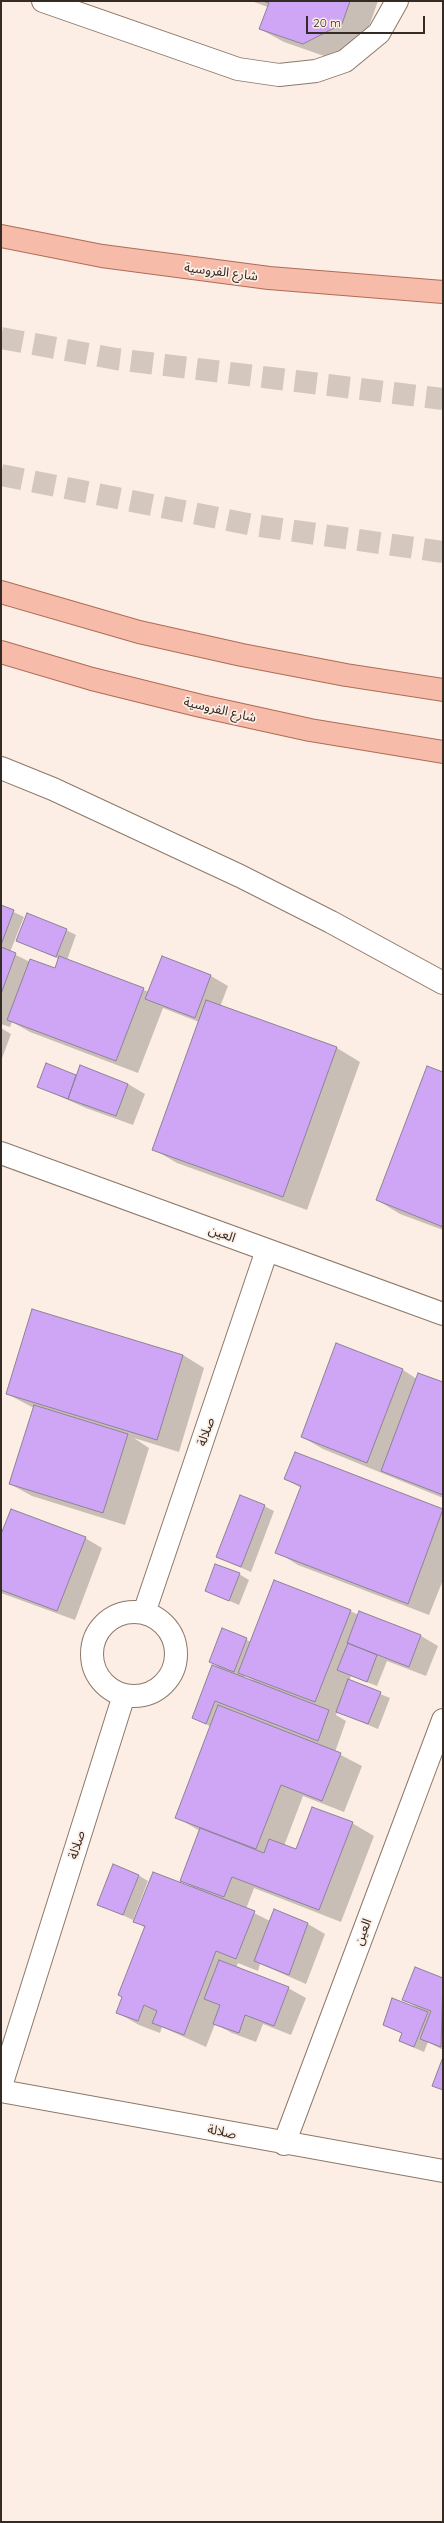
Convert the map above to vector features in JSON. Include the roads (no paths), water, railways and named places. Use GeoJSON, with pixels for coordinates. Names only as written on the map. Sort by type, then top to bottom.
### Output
{"type":"FeatureCollection","features":[{"type":"Feature","properties":{"kind":"main road","name":"شارع الفروسية"},"geometry":{"type":"LineString","coordinates":[[1,236],[102,256],[246,275],[443,292]]}},
{"type":"Feature","properties":{"kind":"main road"},"geometry":{"type":"LineString","coordinates":[[1,592],[139,632],[242,655],[346,675],[443,690]]}},
{"type":"Feature","properties":{"kind":"main road","name":"شارع الفروسية"},"geometry":{"type":"LineString","coordinates":[[1,652],[92,679],[201,706],[310,730],[443,752]]}},
{"type":"Feature","properties":{"kind":"main road"},"geometry":{"type":"LineString","coordinates":[[421,749],[443,756]]}},
{"type":"Feature","properties":{"kind":"street"},"geometry":{"type":"LineString","coordinates":[[43,1],[238,69],[279,75],[316,71],[345,61],[379,33],[397,1]]}},
{"type":"Feature","properties":{"kind":"street"},"geometry":{"type":"LineString","coordinates":[[1,768],[53,788],[240,876],[331,922],[443,983]]}},
{"type":"Feature","properties":{"kind":"street","name":"العين"},"geometry":{"type":"LineString","coordinates":[[1,1153],[443,1314]]}},
{"type":"Feature","properties":{"kind":"street","name":"صلالة"},"geometry":{"type":"LineString","coordinates":[[144,1613],[267,1250]]}},
{"type":"Feature","properties":{"kind":"street"},"geometry":{"type":"LineString","coordinates":[[127,1612],[144,1613],[158,1620],[169,1632],[175,1648],[174,1664],[168,1679],[156,1690],[140,1696],[124,1695],[109,1688],[98,1676],[92,1661],[93,1645],[100,1629],[112,1618],[127,1612]]}},
{"type":"Feature","properties":{"kind":"street","name":"صلالة"},"geometry":{"type":"LineString","coordinates":[[1,2086],[124,1695]]}},
{"type":"Feature","properties":{"kind":"street","name":"العين"},"geometry":{"type":"LineString","coordinates":[[284,2144],[443,1720]]}},
{"type":"Feature","properties":{"kind":"street","name":"صلالة"},"geometry":{"type":"LineString","coordinates":[[1,2091],[284,2144],[443,2171]]}},
{"type":"Feature","properties":{"kind":"tunnel"},"geometry":{"type":"LineString","coordinates":[[1,338],[116,359],[443,399]]}},
{"type":"Feature","properties":{"kind":"tunnel"},"geometry":{"type":"LineString","coordinates":[[1,475],[253,525],[443,552]]}}]}
